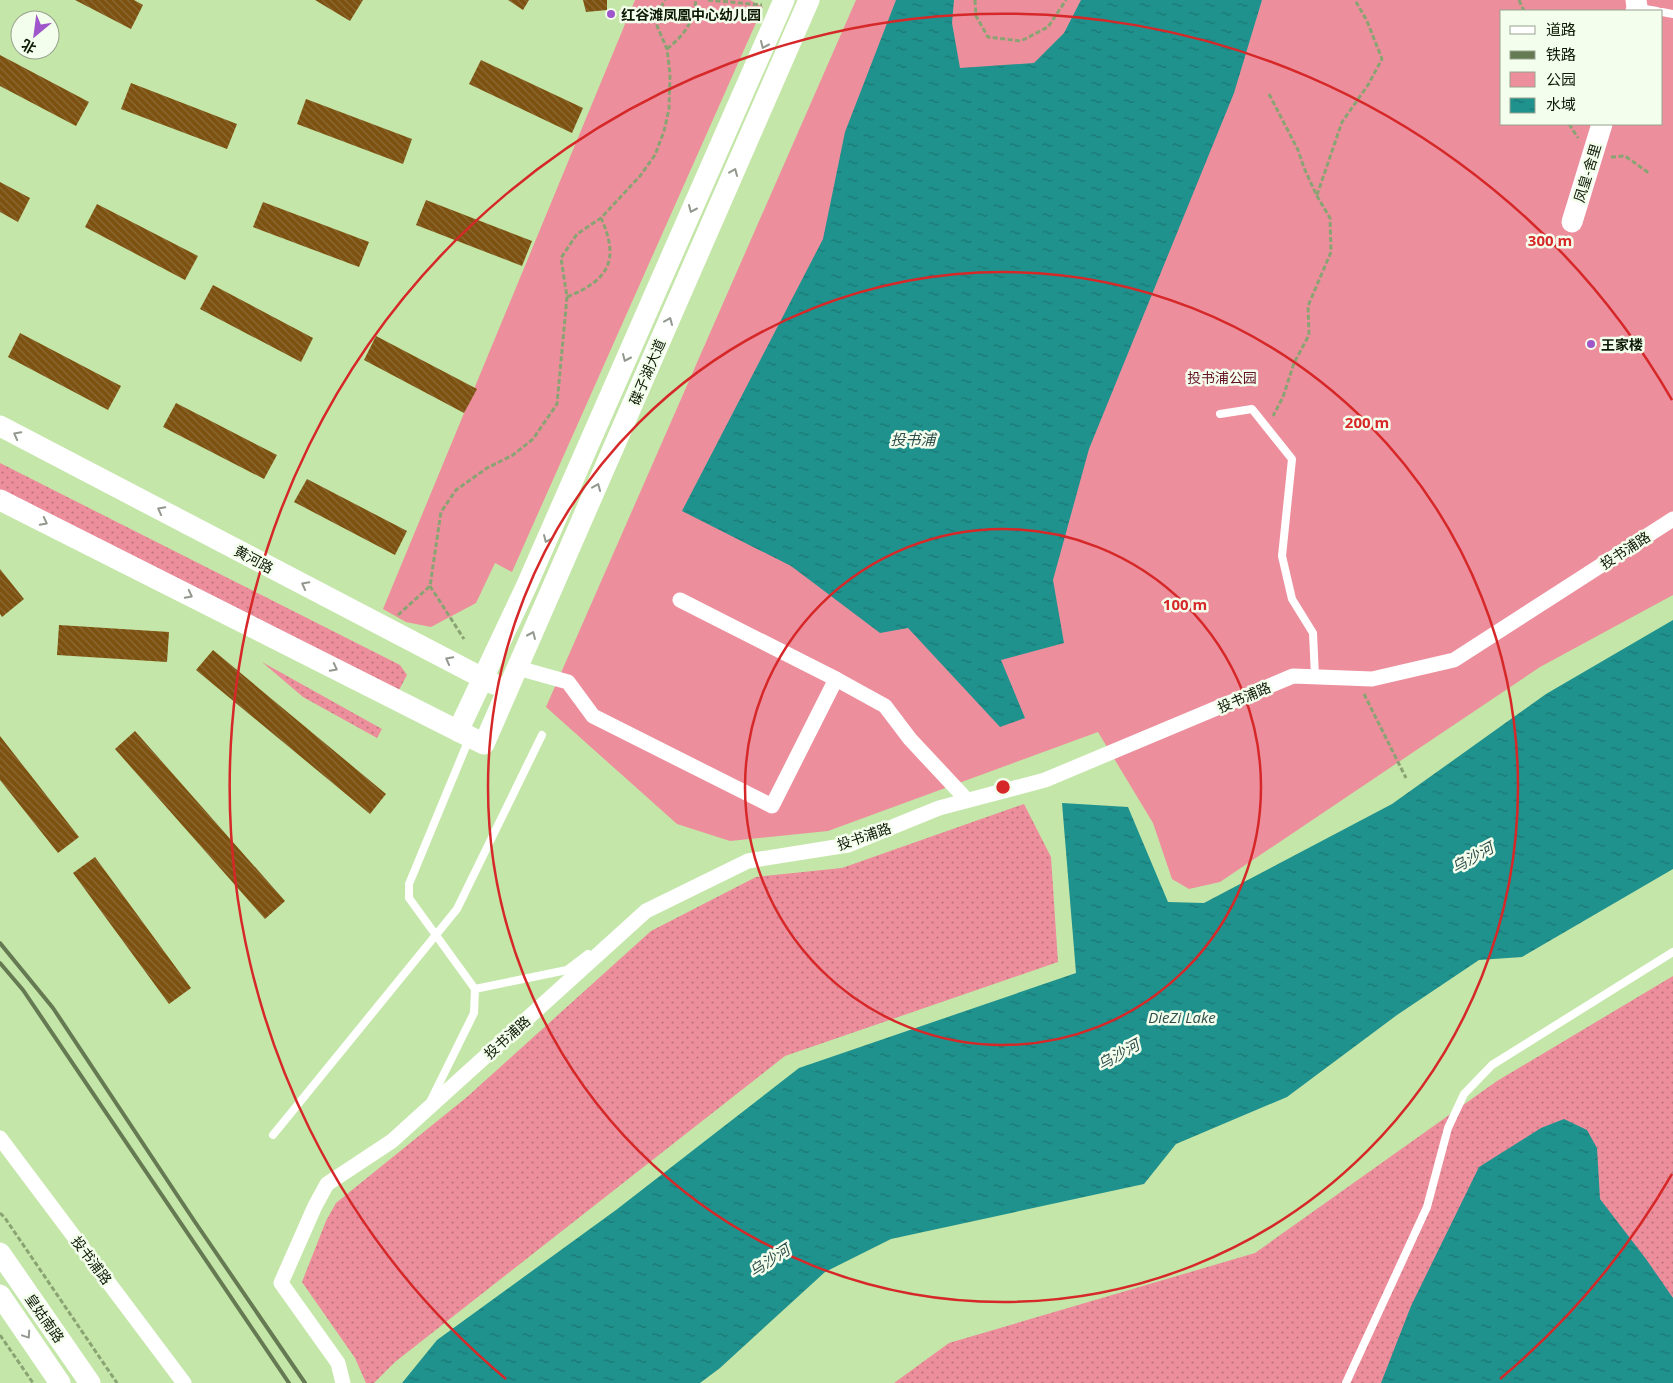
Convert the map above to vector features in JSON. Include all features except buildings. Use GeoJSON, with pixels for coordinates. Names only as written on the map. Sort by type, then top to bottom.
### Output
{"type":"FeatureCollection","features":[{"type":"Feature","properties":{"kind":"main road","name":"碟子湖大道"},"geometry":{"type":"LineString","coordinates":[[471,737],[508,691],[809,0]]}},
{"type":"Feature","properties":{"kind":"main road","name":"碟子湖大道"},"geometry":{"type":"LineString","coordinates":[[471,737],[483,678],[530,578],[783,3]]}},
{"type":"Feature","properties":{"kind":"main road","name":"凤皇-舍里"},"geometry":{"type":"LineString","coordinates":[[1572,222],[1602,125]]}},
{"type":"Feature","properties":{"kind":"main road","name":"黄河路"},"geometry":{"type":"LineString","coordinates":[[0,426],[508,691]]}},
{"type":"Feature","properties":{"kind":"main road"},"geometry":{"type":"LineString","coordinates":[[0,500],[471,737]]}},
{"type":"Feature","properties":{"kind":"main road","name":"皇姑南路"},"geometry":{"type":"LineString","coordinates":[[0,1253],[90,1383]]}},
{"type":"Feature","properties":{"kind":"main road","name":"皇姑南路"},"geometry":{"type":"LineString","coordinates":[[0,1295],[60,1383]]}},
{"type":"Feature","properties":{"kind":"street","name":"投书浦路"},"geometry":{"type":"LineString","coordinates":[[343,1383],[338,1363],[281,1283],[315,1206],[327,1184],[392,1141],[646,912],[748,861],[848,845],[938,808],[1045,780],[1293,676],[1372,679],[1454,660],[1673,519]]}},
{"type":"Feature","properties":{"kind":"street"},"geometry":{"type":"LineString","coordinates":[[680,600],[885,706],[910,739],[967,800]]}},
{"type":"Feature","properties":{"kind":"street"},"geometry":{"type":"LineString","coordinates":[[518,668],[568,682],[593,716],[772,806],[836,679]]}},
{"type":"Feature","properties":{"kind":"street","name":"投书浦路"},"geometry":{"type":"LineString","coordinates":[[0,1138],[184,1383]]}},
{"type":"Feature","properties":{"kind":"lane"},"geometry":{"type":"LineString","coordinates":[[1220,414],[1252,408],[1292,459],[1282,556],[1292,599],[1312,633],[1315,677]]}},
{"type":"Feature","properties":{"kind":"lane"},"geometry":{"type":"LineString","coordinates":[[272,1135],[457,909],[542,735]]}},
{"type":"Feature","properties":{"kind":"lane"},"geometry":{"type":"LineString","coordinates":[[427,1109],[474,1013],[475,989],[409,898],[410,884],[471,737]]}},
{"type":"Feature","properties":{"kind":"lane"},"geometry":{"type":"LineString","coordinates":[[475,989],[567,970],[646,912]]}},
{"type":"Feature","properties":{"kind":"lane"},"geometry":{"type":"LineString","coordinates":[[1346,1383],[1427,1207],[1448,1128],[1464,1094],[1492,1065],[1673,952]]}},
{"type":"Feature","properties":{"kind":"path"},"geometry":{"type":"LineString","coordinates":[[385,627],[430,586],[441,512],[456,490],[487,468],[513,455],[533,439],[557,404],[568,297],[561,258],[577,234],[601,218],[640,176],[655,155],[664,131],[669,109],[670,74],[667,49],[657,26],[665,0]]}},
{"type":"Feature","properties":{"kind":"path"},"geometry":{"type":"LineString","coordinates":[[667,49],[682,36],[694,15],[696,0]]}},
{"type":"Feature","properties":{"kind":"path"},"geometry":{"type":"LineString","coordinates":[[708,0],[783,3]]}},
{"type":"Feature","properties":{"kind":"path"},"geometry":{"type":"LineString","coordinates":[[975,0],[976,16],[988,37],[1021,41],[1048,27],[1066,0]]}},
{"type":"Feature","properties":{"kind":"path"},"geometry":{"type":"LineString","coordinates":[[1317,196],[1342,122],[1368,85],[1382,59],[1355,0]]}},
{"type":"Feature","properties":{"kind":"path"},"geometry":{"type":"LineString","coordinates":[[1266,427],[1283,397],[1294,363],[1309,335],[1308,306],[1331,252],[1330,218],[1317,196],[1298,150],[1269,94]]}},
{"type":"Feature","properties":{"kind":"path"},"geometry":{"type":"LineString","coordinates":[[568,297],[586,290],[605,272],[611,256],[608,233],[601,218]]}},
{"type":"Feature","properties":{"kind":"path"},"geometry":{"type":"LineString","coordinates":[[430,586],[464,639]]}},
{"type":"Feature","properties":{"kind":"path"},"geometry":{"type":"LineString","coordinates":[[1357,678],[1406,778]]}},
{"type":"Feature","properties":{"kind":"path"},"geometry":{"type":"LineString","coordinates":[[0,1213],[117,1383]]}},
{"type":"Feature","properties":{"kind":"path"},"geometry":{"type":"LineString","coordinates":[[0,1335],[33,1383]]}},
{"type":"Feature","properties":{"kind":"green space"},"geometry":{"type":"Polygon","coordinates":[[[635,0],[750,0],[763,7],[512,572],[495,563],[476,603],[431,627],[406,622],[383,609],[635,0]]]}},
{"type":"Feature","properties":{"kind":"green space","name":"投书浦公园"},"geometry":{"type":"Polygon","coordinates":[[[856,0],[1673,0],[1673,595],[1540,667],[1220,882],[1189,889],[1172,879],[1153,823],[1098,732],[828,831],[730,841],[677,824],[546,707],[856,0]]]}},
{"type":"Feature","properties":{"kind":"green space"},"geometry":{"type":"Polygon","coordinates":[[[0,463],[400,665],[407,675],[399,690],[0,493],[0,463]]]}},
{"type":"Feature","properties":{"kind":"green space"},"geometry":{"type":"Polygon","coordinates":[[[262,662],[382,729],[377,738],[303,697],[262,662]]]}},
{"type":"Feature","properties":{"kind":"green space"},"geometry":{"type":"Polygon","coordinates":[[[1024,804],[1051,857],[1058,962],[785,1056],[395,1362],[374,1383],[366,1383],[355,1358],[302,1282],[326,1221],[336,1203],[467,1097],[651,931],[756,877],[842,868],[1024,804]]]}},
{"type":"Feature","properties":{"kind":"green space"},"geometry":{"type":"Polygon","coordinates":[[[1673,976],[1673,1383],[894,1383],[949,1343],[1255,1253],[1497,1081],[1673,976]]]}},
{"type":"Feature","properties":{"kind":"water","name":"投书浦"},"geometry":{"type":"Polygon","coordinates":[[[896,0],[954,0],[952,23],[960,68],[1034,63],[1064,33],[1081,0],[1262,0],[1234,93],[1089,449],[1053,580],[1064,643],[1001,660],[1025,718],[1000,727],[908,628],[880,633],[791,566],[682,511],[823,239],[845,132],[896,0]]]}},
{"type":"Feature","properties":{"kind":"water","name":"DieZi Lake"},"geometry":{"type":"Polygon","coordinates":[[[1673,620],[1673,869],[1522,957],[1479,960],[1397,1015],[1287,1097],[1176,1144],[1144,1184],[891,1239],[825,1272],[720,1368],[700,1383],[402,1383],[437,1340],[616,1210],[799,1068],[1076,973],[1062,803],[1128,807],[1168,902],[1204,903],[1392,804],[1546,694],[1673,620]]]}},
{"type":"Feature","properties":{"kind":"water"},"geometry":{"type":"Polygon","coordinates":[[[1564,1119],[1587,1130],[1597,1148],[1600,1199],[1673,1298],[1673,1383],[1381,1383],[1411,1306],[1479,1167],[1541,1128],[1564,1119]]]}},
{"type":"Feature","properties":{"kind":"railway"},"geometry":{"type":"LineString","coordinates":[[0,943],[53,1008],[195,1222],[305,1383]]}},
{"type":"Feature","properties":{"kind":"railway"},"geometry":{"type":"LineString","coordinates":[[0,963],[23,990],[289,1383]]}},
{"type":"Feature","properties":{"kind":"place","name":"红谷滩凤凰中心幼儿园"},"geometry":{"type":"Point","coordinates":[611,14]}},
{"type":"Feature","properties":{"kind":"place","name":"王家楼"},"geometry":{"type":"Point","coordinates":[1591,344]}},
{"type":"Feature","properties":{"kind":"water label","name":"乌沙河"},"geometry":{"type":"Point","coordinates":[1472,857]}},
{"type":"Feature","properties":{"kind":"water label","name":"乌沙河"},"geometry":{"type":"Point","coordinates":[1118,1054]}},
{"type":"Feature","properties":{"kind":"water label","name":"乌沙河"},"geometry":{"type":"Point","coordinates":[769,1260]}}]}
